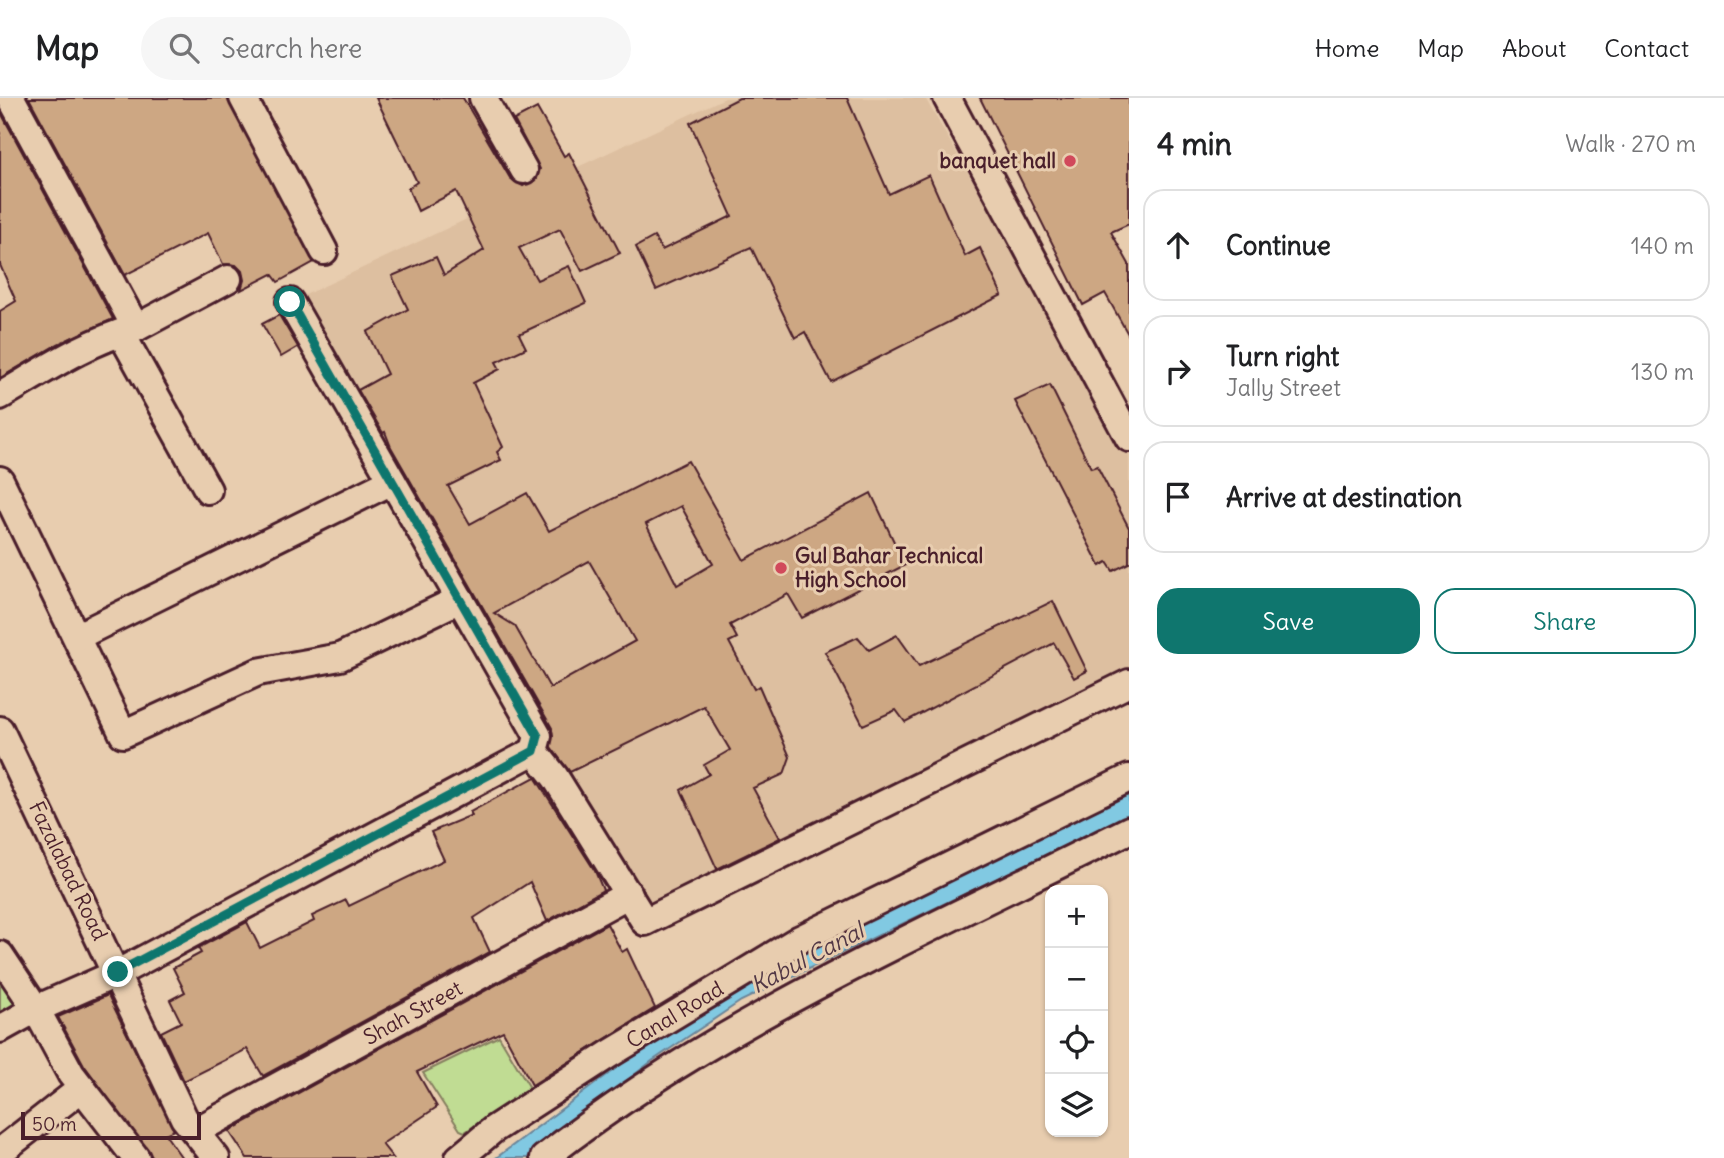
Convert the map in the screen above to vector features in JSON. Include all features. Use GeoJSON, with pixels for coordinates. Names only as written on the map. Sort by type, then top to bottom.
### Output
{"type":"FeatureCollection","features":[{"type":"Feature","properties":{"kind":"street"},"geometry":{"type":"LineString","coordinates":[[11,98],[208,490]]}},
{"type":"Feature","properties":{"kind":"street"},"geometry":{"type":"LineString","coordinates":[[243,98],[324,251]]}},
{"type":"Feature","properties":{"kind":"street"},"geometry":{"type":"LineString","coordinates":[[483,98],[524,170]]}},
{"type":"Feature","properties":{"kind":"street"},"geometry":{"type":"LineString","coordinates":[[947,98],[1129,438]]}},
{"type":"Feature","properties":{"kind":"street"},"geometry":{"type":"LineString","coordinates":[[0,396],[229,279]]}},
{"type":"Feature","properties":{"kind":"street"},"geometry":{"type":"LineString","coordinates":[[0,1029],[36,1009],[118,972],[534,751],[538,736],[290,302]]}},
{"type":"Feature","properties":{"kind":"street"},"geometry":{"type":"LineString","coordinates":[[0,480],[78,636],[123,734],[258,672],[340,657],[460,599]]}},
{"type":"Feature","properties":{"kind":"street"},"geometry":{"type":"LineString","coordinates":[[78,636],[392,481]]}},
{"type":"Feature","properties":{"kind":"street"},"geometry":{"type":"LineString","coordinates":[[534,751],[555,778],[645,922],[1129,683]]}},
{"type":"Feature","properties":{"kind":"street","name":"Fazalabad Road"},"geometry":{"type":"LineString","coordinates":[[1,733],[118,972],[184,1118],[216,1158]]}},
{"type":"Feature","properties":{"kind":"street","name":"Canal Road"},"geometry":{"type":"LineString","coordinates":[[459,1158],[494,1129],[608,1055],[800,939],[1129,778]]}},
{"type":"Feature","properties":{"kind":"street"},"geometry":{"type":"LineString","coordinates":[[544,1158],[588,1123],[764,1013],[1129,830]]}},
{"type":"Feature","properties":{"kind":"street","name":"Shah Street"},"geometry":{"type":"LineString","coordinates":[[196,1132],[629,894]]}},
{"type":"Feature","properties":{"kind":"street"},"geometry":{"type":"LineString","coordinates":[[0,955],[36,1009],[82,1088],[136,1158]]}},
{"type":"Feature","properties":{"kind":"street"},"geometry":{"type":"LineString","coordinates":[[0,1152],[82,1088]]}},
{"type":"Feature","properties":{"kind":"shaded area","name":"Gul Bahar Technical High School"},"geometry":{"type":"Polygon","coordinates":[[[725,98],[925,98],[1129,452],[1129,683],[645,922],[534,767],[369,441],[290,302],[725,98]]]}},
{"type":"Feature","properties":{"kind":"green space"},"geometry":{"type":"Polygon","coordinates":[[[0,957],[15,1002],[0,1016],[0,957]]]}},
{"type":"Feature","properties":{"kind":"green space"},"geometry":{"type":"Polygon","coordinates":[[[499,1036],[530,1088],[465,1132],[460,1130],[423,1073],[499,1036]]]}},
{"type":"Feature","properties":{"kind":"water","name":"Kabul Canal"},"geometry":{"type":"Polygon","coordinates":[[[1129,787],[1129,815],[741,1001],[652,1061],[527,1158],[496,1158],[687,1015],[803,945],[1129,787]]]}},
{"type":"Feature","properties":{"kind":"building"},"geometry":{"type":"Polygon","coordinates":[[[29,98],[227,98],[314,262],[278,282],[272,274],[241,290],[244,280],[242,271],[236,265],[223,264],[208,233],[125,275],[29,98]]]}},
{"type":"Feature","properties":{"kind":"building"},"geometry":{"type":"Polygon","coordinates":[[[376,98],[463,98],[510,178],[523,186],[537,178],[540,169],[514,120],[537,108],[564,156],[569,153],[620,253],[582,271],[560,229],[519,248],[537,280],[569,266],[586,303],[519,334],[526,348],[496,362],[500,369],[473,383],[503,447],[497,452],[501,460],[448,486],[470,524],[527,493],[549,531],[688,461],[744,560],[871,493],[905,565],[802,618],[788,594],[730,625],[737,638],[729,642],[754,689],[759,686],[790,757],[784,774],[753,788],[780,838],[717,869],[681,790],[709,774],[704,765],[730,750],[704,706],[570,772],[551,747],[552,728],[391,447],[385,432],[383,433],[358,390],[387,374],[367,332],[408,309],[392,276],[436,257],[444,275],[484,250],[456,191],[418,211],[408,188],[417,182],[376,98]],[[681,506],[646,524],[677,585],[713,564],[681,506]],[[589,561],[494,613],[515,626],[550,688],[635,641],[589,561]]]}},
{"type":"Feature","properties":{"kind":"building"},"geometry":{"type":"Polygon","coordinates":[[[739,98],[847,98],[889,194],[929,175],[965,256],[980,248],[1002,295],[831,382],[805,332],[795,338],[751,247],[656,290],[636,247],[654,237],[662,250],[732,216],[690,123],[739,98]]]}},
{"type":"Feature","properties":{"kind":"building","name":"banquet hall"},"geometry":{"type":"Polygon","coordinates":[[[980,98],[1129,98],[1129,224],[1111,232],[1129,264],[1129,336],[1105,293],[1083,305],[980,98]]]}},
{"type":"Feature","properties":{"kind":"building"},"geometry":{"type":"Polygon","coordinates":[[[0,111],[113,319],[58,344],[0,378],[0,311],[16,301],[0,265],[0,111]]]}},
{"type":"Feature","properties":{"kind":"building"},"geometry":{"type":"Polygon","coordinates":[[[279,315],[298,347],[281,357],[262,324],[279,315]]]}},
{"type":"Feature","properties":{"kind":"building"},"geometry":{"type":"Polygon","coordinates":[[[1050,385],[1091,468],[1097,466],[1129,528],[1129,563],[1113,571],[1107,562],[1100,566],[1015,401],[1050,385]]]}},
{"type":"Feature","properties":{"kind":"building"},"geometry":{"type":"Polygon","coordinates":[[[1053,601],[1087,671],[1074,678],[1054,643],[905,722],[896,710],[863,725],[825,652],[858,637],[869,650],[897,635],[919,666],[1053,601]]]}},
{"type":"Feature","properties":{"kind":"building"},"geometry":{"type":"Polygon","coordinates":[[[535,777],[595,871],[603,890],[547,921],[530,882],[474,918],[490,952],[263,1076],[247,1049],[184,1081],[161,1032],[181,1022],[170,1000],[185,992],[173,968],[201,953],[198,948],[247,922],[260,948],[314,921],[312,916],[346,900],[349,906],[444,860],[431,832],[472,815],[470,812],[535,777]]]}},
{"type":"Feature","properties":{"kind":"building"},"geometry":{"type":"Polygon","coordinates":[[[607,924],[622,952],[627,949],[655,1008],[532,1085],[503,1031],[417,1072],[437,1107],[382,1144],[393,1158],[247,1158],[229,1131],[607,924]]]}},
{"type":"Feature","properties":{"kind":"building"},"geometry":{"type":"Polygon","coordinates":[[[108,995],[174,1130],[165,1134],[182,1158],[153,1158],[84,1065],[58,1017],[108,995]]]}},
{"type":"Feature","properties":{"kind":"place","name":"banquet hall"},"geometry":{"type":"Point","coordinates":[1070,161]}},
{"type":"Feature","properties":{"kind":"place","name":"Gul Bahar Technical High School"},"geometry":{"type":"Point","coordinates":[781,568]}},
{"type":"Feature","properties":{"kind":"route"},"geometry":{"type":"LineString","coordinates":[[118,972],[534,751],[538,736],[290,302]]}}]}
